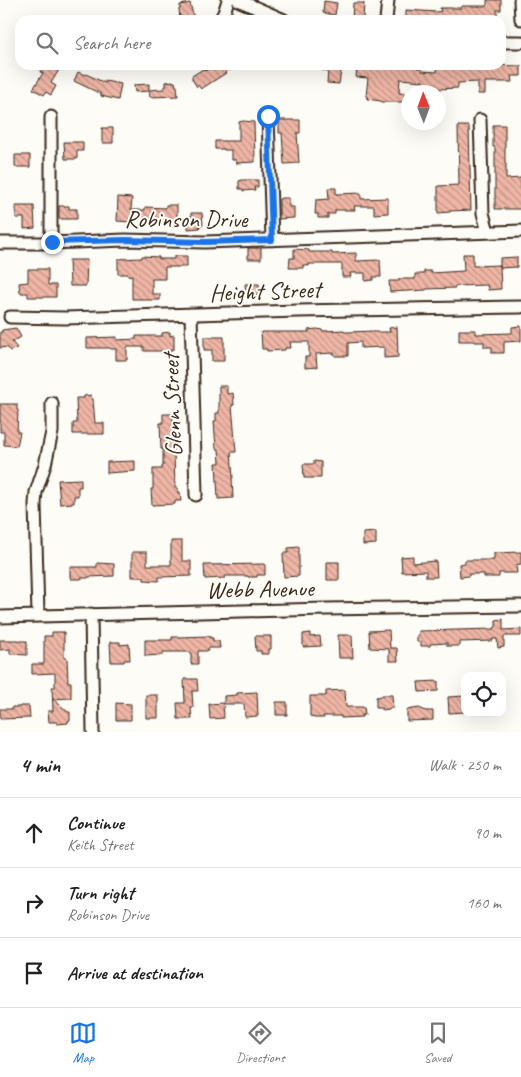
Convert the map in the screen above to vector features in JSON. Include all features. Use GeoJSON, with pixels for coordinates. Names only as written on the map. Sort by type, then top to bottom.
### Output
{"type":"FeatureCollection","features":[{"type":"Feature","properties":{"kind":"street"},"geometry":{"type":"LineString","coordinates":[[223,15],[228,0]]}},
{"type":"Feature","properties":{"kind":"street"},"geometry":{"type":"LineString","coordinates":[[238,0],[262,5],[277,15]]}},
{"type":"Feature","properties":{"kind":"street"},"geometry":{"type":"LineString","coordinates":[[386,15],[388,0]]}},
{"type":"Feature","properties":{"kind":"street"},"geometry":{"type":"LineString","coordinates":[[520,0],[521,19]]}},
{"type":"Feature","properties":{"kind":"street"},"geometry":{"type":"LineString","coordinates":[[506,42],[521,42]]}},
{"type":"Feature","properties":{"kind":"street"},"geometry":{"type":"LineString","coordinates":[[268,116],[272,240]]}},
{"type":"Feature","properties":{"kind":"street"},"geometry":{"type":"LineString","coordinates":[[52,117],[52,242]]}},
{"type":"Feature","properties":{"kind":"street"},"geometry":{"type":"LineString","coordinates":[[480,120],[483,213],[488,232]]}},
{"type":"Feature","properties":{"kind":"street","name":"Robinson Drive"},"geometry":{"type":"LineString","coordinates":[[0,243],[125,240],[205,242],[521,231]]}},
{"type":"Feature","properties":{"kind":"street","name":"Height Street"},"geometry":{"type":"LineString","coordinates":[[10,317],[65,318],[521,307]]}},
{"type":"Feature","properties":{"kind":"street","name":"Glenn Street"},"geometry":{"type":"LineString","coordinates":[[191,314],[196,495]]}},
{"type":"Feature","properties":{"kind":"street"},"geometry":{"type":"LineString","coordinates":[[38,615],[35,504],[36,492],[45,465],[52,432],[52,404]]}},
{"type":"Feature","properties":{"kind":"street","name":"Webb Avenue"},"geometry":{"type":"LineString","coordinates":[[0,617],[521,606]]}},
{"type":"Feature","properties":{"kind":"street"},"geometry":{"type":"LineString","coordinates":[[91,614],[93,732]]}},
{"type":"Feature","properties":{"kind":"building"},"geometry":{"type":"Polygon","coordinates":[[[487,0],[501,0],[501,10],[497,10],[497,15],[406,15],[406,10],[437,12],[441,11],[440,8],[487,6],[487,0]]]}},
{"type":"Feature","properties":{"kind":"building"},"geometry":{"type":"Polygon","coordinates":[[[324,1],[337,3],[335,15],[323,13],[324,1]]]}},
{"type":"Feature","properties":{"kind":"building"},"geometry":{"type":"Polygon","coordinates":[[[190,3],[193,15],[180,15],[180,5],[190,3]]]}},
{"type":"Feature","properties":{"kind":"building"},"geometry":{"type":"Polygon","coordinates":[[[353,3],[364,3],[363,15],[352,15],[353,3]]]}},
{"type":"Feature","properties":{"kind":"building"},"geometry":{"type":"Polygon","coordinates":[[[506,66],[521,66],[521,76],[511,76],[512,82],[485,82],[485,94],[478,94],[478,82],[458,83],[458,88],[446,89],[446,85],[423,85],[423,81],[400,79],[399,93],[401,93],[401,102],[381,102],[367,99],[368,78],[356,77],[357,70],[422,70],[437,72],[437,70],[506,70],[506,66]]]}},
{"type":"Feature","properties":{"kind":"building"},"geometry":{"type":"Polygon","coordinates":[[[41,70],[59,70],[51,83],[56,86],[51,95],[46,92],[44,95],[33,89],[43,73],[40,72],[41,70]]]}},
{"type":"Feature","properties":{"kind":"building"},"geometry":{"type":"Polygon","coordinates":[[[201,70],[229,70],[201,89],[198,85],[197,87],[192,76],[201,70]]]}},
{"type":"Feature","properties":{"kind":"building"},"geometry":{"type":"Polygon","coordinates":[[[321,70],[341,70],[339,84],[327,83],[328,71],[321,70]]]}},
{"type":"Feature","properties":{"kind":"building"},"geometry":{"type":"Polygon","coordinates":[[[78,72],[105,83],[105,81],[121,84],[118,100],[101,96],[101,94],[74,81],[78,72]]]}},
{"type":"Feature","properties":{"kind":"building"},"geometry":{"type":"Polygon","coordinates":[[[173,81],[177,86],[178,96],[150,97],[149,91],[135,92],[134,85],[149,84],[149,90],[164,89],[166,82],[173,81]]]}},
{"type":"Feature","properties":{"kind":"building"},"geometry":{"type":"Polygon","coordinates":[[[279,120],[300,120],[300,133],[297,133],[299,163],[284,164],[282,133],[279,133],[279,120]]]}},
{"type":"Feature","properties":{"kind":"building"},"geometry":{"type":"Polygon","coordinates":[[[239,122],[254,122],[255,162],[236,163],[236,160],[231,158],[231,150],[215,149],[215,141],[239,141],[239,122]]]}},
{"type":"Feature","properties":{"kind":"building"},"geometry":{"type":"Polygon","coordinates":[[[493,125],[505,125],[506,179],[521,178],[521,209],[495,209],[493,125]]]}},
{"type":"Feature","properties":{"kind":"building"},"geometry":{"type":"Polygon","coordinates":[[[458,126],[469,126],[471,210],[438,213],[438,186],[459,185],[458,126]]]}},
{"type":"Feature","properties":{"kind":"building"},"geometry":{"type":"Polygon","coordinates":[[[102,128],[113,128],[113,143],[102,143],[102,128]]]}},
{"type":"Feature","properties":{"kind":"building"},"geometry":{"type":"Polygon","coordinates":[[[64,142],[83,142],[83,151],[77,151],[77,159],[65,159],[64,142]]]}},
{"type":"Feature","properties":{"kind":"building"},"geometry":{"type":"Polygon","coordinates":[[[15,155],[30,155],[30,167],[15,167],[15,155]]]}},
{"type":"Feature","properties":{"kind":"building"},"geometry":{"type":"Polygon","coordinates":[[[258,180],[258,187],[254,187],[255,190],[243,191],[243,189],[239,189],[239,181],[258,180]]]}},
{"type":"Feature","properties":{"kind":"building"},"geometry":{"type":"Polygon","coordinates":[[[328,188],[336,188],[336,194],[361,193],[361,199],[388,198],[388,213],[374,214],[374,206],[354,206],[355,210],[335,210],[335,214],[328,214],[328,218],[318,218],[318,214],[315,214],[316,200],[329,199],[328,188]]]}},
{"type":"Feature","properties":{"kind":"building"},"geometry":{"type":"Polygon","coordinates":[[[118,197],[132,198],[131,210],[145,210],[145,207],[166,208],[166,205],[177,205],[177,225],[145,223],[145,218],[131,217],[131,222],[117,221],[118,197]]]}},
{"type":"Feature","properties":{"kind":"building"},"geometry":{"type":"Polygon","coordinates":[[[289,198],[289,207],[294,207],[294,218],[279,219],[279,199],[289,198]]]}},
{"type":"Feature","properties":{"kind":"building"},"geometry":{"type":"Polygon","coordinates":[[[16,206],[34,206],[35,228],[24,229],[24,218],[16,218],[16,206]]]}},
{"type":"Feature","properties":{"kind":"building"},"geometry":{"type":"Polygon","coordinates":[[[59,206],[69,206],[69,209],[77,209],[77,219],[59,219],[59,206]]]}},
{"type":"Feature","properties":{"kind":"building"},"geometry":{"type":"Polygon","coordinates":[[[191,213],[202,213],[203,225],[199,225],[200,228],[188,229],[188,222],[191,222],[191,213]]]}},
{"type":"Feature","properties":{"kind":"building"},"geometry":{"type":"Polygon","coordinates":[[[248,248],[261,248],[261,259],[248,259],[248,248]]]}},
{"type":"Feature","properties":{"kind":"building"},"geometry":{"type":"Polygon","coordinates":[[[294,249],[309,250],[309,252],[332,252],[332,254],[356,253],[356,261],[380,260],[381,277],[373,277],[373,280],[365,281],[365,273],[350,273],[351,277],[342,277],[342,264],[309,264],[309,266],[303,265],[303,268],[289,268],[290,258],[294,258],[294,249]]]}},
{"type":"Feature","properties":{"kind":"building"},"geometry":{"type":"Polygon","coordinates":[[[463,254],[473,254],[473,266],[500,265],[500,258],[517,257],[517,267],[500,268],[501,289],[488,290],[487,285],[390,292],[389,281],[415,279],[415,274],[424,274],[424,271],[431,271],[431,273],[464,271],[463,254]]]}},
{"type":"Feature","properties":{"kind":"building"},"geometry":{"type":"Polygon","coordinates":[[[142,256],[174,259],[174,256],[187,256],[187,267],[165,267],[165,279],[152,279],[152,294],[160,294],[160,300],[132,299],[132,275],[118,274],[118,259],[142,258],[142,256]]]}},
{"type":"Feature","properties":{"kind":"building"},"geometry":{"type":"Polygon","coordinates":[[[69,260],[87,260],[86,286],[70,286],[69,260]]]}},
{"type":"Feature","properties":{"kind":"building"},"geometry":{"type":"Polygon","coordinates":[[[28,269],[48,269],[48,285],[56,285],[56,297],[28,297],[28,293],[20,293],[19,283],[28,282],[28,269]]]}},
{"type":"Feature","properties":{"kind":"building"},"geometry":{"type":"Polygon","coordinates":[[[245,284],[259,284],[259,296],[246,296],[245,284]]]}},
{"type":"Feature","properties":{"kind":"building"},"geometry":{"type":"Polygon","coordinates":[[[521,326],[521,341],[504,342],[504,353],[492,353],[492,347],[484,347],[484,342],[459,341],[459,330],[476,330],[476,334],[512,333],[512,327],[521,326]]]}},
{"type":"Feature","properties":{"kind":"building"},"geometry":{"type":"Polygon","coordinates":[[[397,327],[398,357],[384,358],[384,347],[361,348],[361,342],[348,343],[348,356],[335,356],[334,353],[316,354],[317,367],[305,368],[305,357],[309,357],[309,342],[290,342],[291,348],[285,348],[285,350],[267,351],[267,349],[262,349],[261,332],[309,332],[308,330],[317,329],[322,331],[344,330],[344,332],[390,332],[389,328],[397,327]]]}},
{"type":"Feature","properties":{"kind":"building"},"geometry":{"type":"Polygon","coordinates":[[[16,328],[21,337],[12,342],[17,348],[10,351],[7,347],[0,348],[0,332],[16,328]]]}},
{"type":"Feature","properties":{"kind":"building"},"geometry":{"type":"Polygon","coordinates":[[[170,332],[170,336],[174,335],[174,349],[171,349],[171,351],[144,351],[144,347],[127,347],[127,360],[116,360],[116,349],[87,348],[87,338],[117,337],[117,340],[136,339],[136,336],[162,336],[162,333],[170,332]]]}},
{"type":"Feature","properties":{"kind":"building"},"geometry":{"type":"Polygon","coordinates":[[[204,337],[224,337],[224,361],[212,361],[212,350],[204,350],[204,337]]]}},
{"type":"Feature","properties":{"kind":"building"},"geometry":{"type":"Polygon","coordinates":[[[219,386],[227,386],[227,394],[233,393],[234,405],[232,405],[236,452],[231,452],[233,498],[218,499],[216,463],[220,463],[219,449],[216,449],[214,421],[216,421],[216,413],[219,413],[219,386]]]}},
{"type":"Feature","properties":{"kind":"building"},"geometry":{"type":"Polygon","coordinates":[[[91,395],[95,423],[104,423],[104,434],[73,434],[73,423],[77,423],[76,398],[84,398],[84,396],[91,395]]]}},
{"type":"Feature","properties":{"kind":"building"},"geometry":{"type":"Polygon","coordinates":[[[0,404],[17,404],[17,432],[20,432],[17,446],[4,445],[4,432],[0,432],[0,404]]]}},
{"type":"Feature","properties":{"kind":"building"},"geometry":{"type":"Polygon","coordinates":[[[163,414],[173,414],[175,488],[178,488],[178,493],[180,492],[181,501],[175,501],[175,504],[152,505],[153,469],[162,469],[163,466],[160,423],[163,423],[163,414]]]}},
{"type":"Feature","properties":{"kind":"building"},"geometry":{"type":"Polygon","coordinates":[[[135,461],[135,471],[107,473],[107,462],[135,461]]]}},
{"type":"Feature","properties":{"kind":"building"},"geometry":{"type":"Polygon","coordinates":[[[314,461],[321,462],[321,478],[304,478],[303,464],[314,464],[314,461]]]}},
{"type":"Feature","properties":{"kind":"building"},"geometry":{"type":"Polygon","coordinates":[[[81,479],[81,487],[78,487],[78,496],[74,496],[74,503],[60,504],[58,480],[81,479]]]}},
{"type":"Feature","properties":{"kind":"building"},"geometry":{"type":"Polygon","coordinates":[[[376,532],[376,544],[363,545],[363,533],[376,532]]]}},
{"type":"Feature","properties":{"kind":"building"},"geometry":{"type":"Polygon","coordinates":[[[171,541],[182,541],[182,561],[191,561],[191,576],[159,577],[159,581],[144,580],[144,577],[132,577],[132,552],[147,552],[147,565],[171,565],[171,541]]]}},
{"type":"Feature","properties":{"kind":"building"},"geometry":{"type":"Polygon","coordinates":[[[299,547],[299,576],[284,577],[283,553],[288,553],[288,548],[299,547]]]}},
{"type":"Feature","properties":{"kind":"building"},"geometry":{"type":"Polygon","coordinates":[[[521,552],[521,564],[516,565],[517,573],[499,573],[499,577],[469,574],[469,576],[460,577],[459,564],[465,563],[465,560],[494,560],[494,553],[521,552]]]}},
{"type":"Feature","properties":{"kind":"building"},"geometry":{"type":"Polygon","coordinates":[[[413,556],[413,563],[436,561],[437,577],[426,577],[426,571],[402,572],[401,557],[413,556]]]}},
{"type":"Feature","properties":{"kind":"building"},"geometry":{"type":"Polygon","coordinates":[[[327,562],[339,562],[339,580],[327,580],[327,562]]]}},
{"type":"Feature","properties":{"kind":"building"},"geometry":{"type":"Polygon","coordinates":[[[97,563],[114,564],[114,576],[71,579],[70,567],[97,567],[97,563]]]}},
{"type":"Feature","properties":{"kind":"building"},"geometry":{"type":"Polygon","coordinates":[[[265,564],[265,575],[257,575],[257,577],[225,576],[225,578],[205,579],[204,565],[265,564]]]}},
{"type":"Feature","properties":{"kind":"building"},"geometry":{"type":"Polygon","coordinates":[[[503,619],[503,630],[521,629],[521,636],[504,636],[504,647],[498,648],[497,639],[492,639],[493,641],[460,642],[460,646],[447,646],[447,643],[421,646],[421,642],[417,642],[419,631],[494,629],[496,627],[496,620],[503,619]]]}},
{"type":"Feature","properties":{"kind":"building"},"geometry":{"type":"Polygon","coordinates":[[[389,630],[390,648],[397,648],[398,661],[389,661],[389,649],[370,648],[369,631],[389,630]]]}},
{"type":"Feature","properties":{"kind":"building"},"geometry":{"type":"Polygon","coordinates":[[[52,632],[64,632],[64,658],[67,658],[68,682],[71,682],[71,698],[53,699],[70,712],[68,723],[57,724],[57,722],[49,722],[48,711],[53,711],[52,687],[55,687],[55,673],[32,674],[32,664],[44,664],[44,636],[52,636],[52,632]]]}},
{"type":"Feature","properties":{"kind":"building"},"geometry":{"type":"Polygon","coordinates":[[[310,633],[310,637],[320,636],[321,646],[303,647],[303,634],[310,633]]]}},
{"type":"Feature","properties":{"kind":"building"},"geometry":{"type":"Polygon","coordinates":[[[338,635],[352,635],[353,658],[339,658],[338,635]]]}},
{"type":"Feature","properties":{"kind":"building"},"geometry":{"type":"Polygon","coordinates":[[[210,636],[210,638],[213,638],[213,641],[219,641],[220,648],[208,648],[208,651],[198,651],[198,664],[191,664],[191,652],[163,652],[163,655],[145,656],[145,640],[172,640],[172,637],[210,636]]]}},
{"type":"Feature","properties":{"kind":"building"},"geometry":{"type":"Polygon","coordinates":[[[255,636],[271,636],[269,654],[261,654],[261,651],[256,651],[255,636]]]}},
{"type":"Feature","properties":{"kind":"building"},"geometry":{"type":"Polygon","coordinates":[[[0,640],[27,641],[27,655],[10,654],[10,649],[0,650],[0,640]]]}},
{"type":"Feature","properties":{"kind":"building"},"geometry":{"type":"Polygon","coordinates":[[[110,642],[120,642],[120,645],[129,644],[130,660],[111,662],[110,642]]]}},
{"type":"Feature","properties":{"kind":"building"},"geometry":{"type":"Polygon","coordinates":[[[184,679],[197,679],[198,691],[192,691],[192,719],[178,719],[177,703],[185,703],[184,679]]]}},
{"type":"Feature","properties":{"kind":"building"},"geometry":{"type":"Polygon","coordinates":[[[438,681],[438,691],[419,692],[418,682],[438,681]]]}},
{"type":"Feature","properties":{"kind":"building"},"geometry":{"type":"Polygon","coordinates":[[[345,690],[346,707],[364,707],[365,715],[362,715],[362,717],[341,718],[341,716],[314,718],[310,716],[310,696],[326,696],[326,691],[345,690]]]}},
{"type":"Feature","properties":{"kind":"building"},"geometry":{"type":"Polygon","coordinates":[[[257,692],[258,716],[245,717],[244,704],[224,704],[224,696],[257,692]]]}},
{"type":"Feature","properties":{"kind":"building"},"geometry":{"type":"Polygon","coordinates":[[[146,695],[158,695],[158,718],[146,718],[146,695]]]}},
{"type":"Feature","properties":{"kind":"building"},"geometry":{"type":"Polygon","coordinates":[[[392,695],[393,708],[382,710],[382,708],[376,708],[376,697],[392,695]]]}},
{"type":"Feature","properties":{"kind":"building"},"geometry":{"type":"Polygon","coordinates":[[[461,696],[461,712],[449,713],[448,697],[461,696]]]}},
{"type":"Feature","properties":{"kind":"building"},"geometry":{"type":"Polygon","coordinates":[[[276,702],[287,702],[287,715],[276,715],[276,702]]]}},
{"type":"Feature","properties":{"kind":"building"},"geometry":{"type":"Polygon","coordinates":[[[116,703],[131,704],[131,720],[116,720],[116,703]]]}},
{"type":"Feature","properties":{"kind":"building"},"geometry":{"type":"Polygon","coordinates":[[[223,703],[224,718],[210,719],[209,704],[223,703]]]}},
{"type":"Feature","properties":{"kind":"building"},"geometry":{"type":"Polygon","coordinates":[[[29,706],[30,718],[0,719],[0,709],[12,709],[12,707],[29,706]]]}},
{"type":"Feature","properties":{"kind":"building"},"geometry":{"type":"Polygon","coordinates":[[[419,708],[433,711],[433,720],[407,721],[407,710],[419,708]]]}},
{"type":"Feature","properties":{"kind":"route"},"geometry":{"type":"LineString","coordinates":[[52,242],[272,240],[268,116]]}}]}
